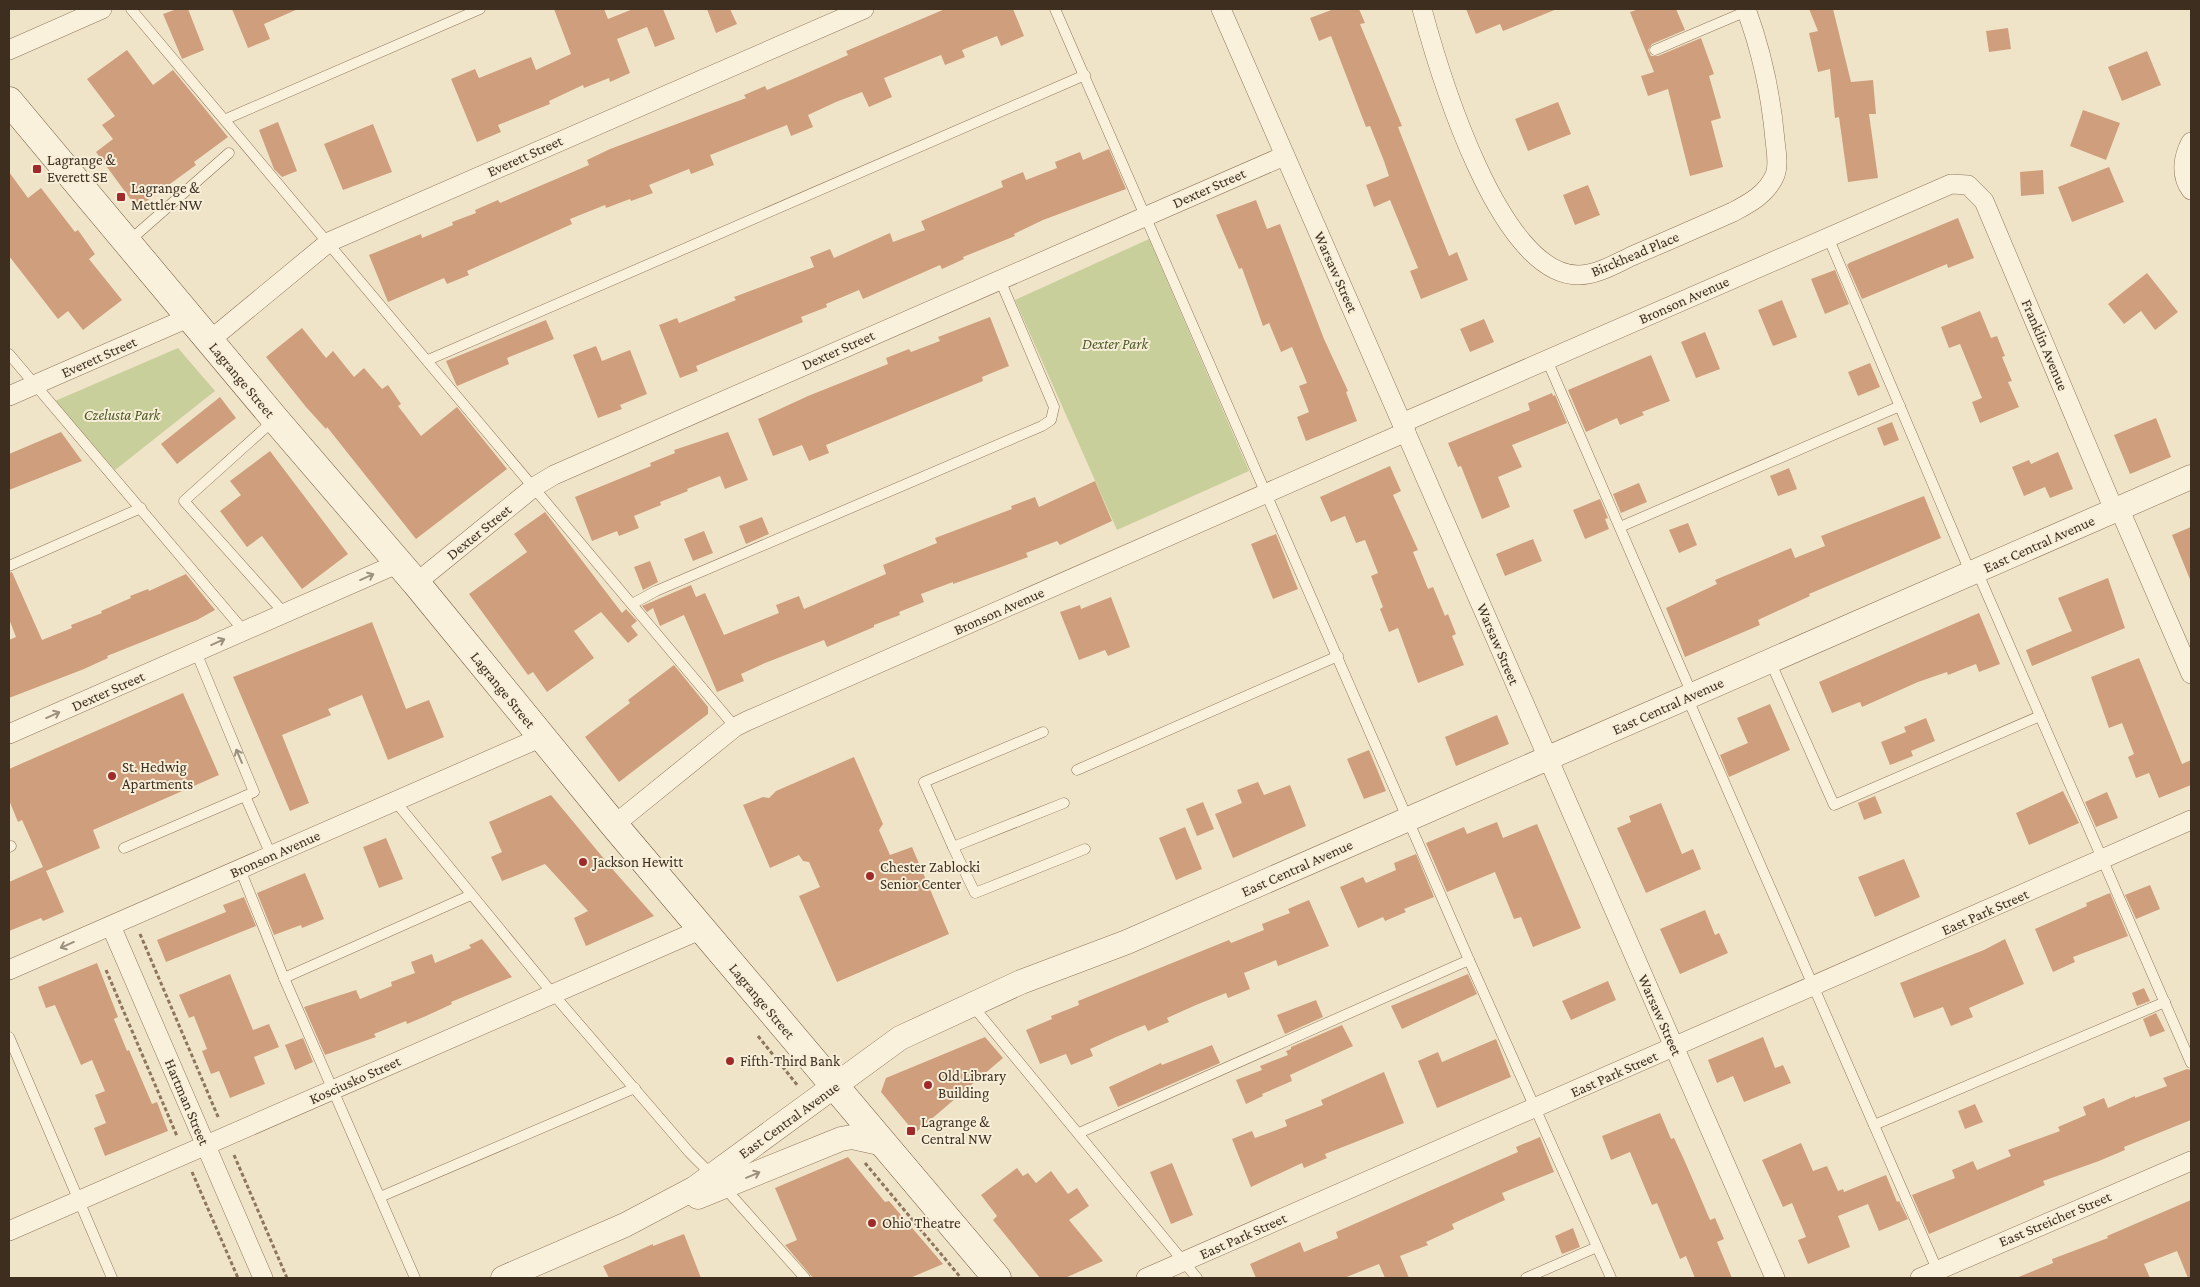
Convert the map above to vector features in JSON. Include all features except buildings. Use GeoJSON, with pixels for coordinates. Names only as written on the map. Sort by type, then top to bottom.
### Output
{"type":"FeatureCollection","features":[{"type":"Feature","properties":{"kind":"main road","name":"Lagrange Street"},"geometry":{"type":"LineString","coordinates":[[9,101],[275,419],[407,573],[614,825],[997,1278]]}},
{"type":"Feature","properties":{"kind":"street"},"geometry":{"type":"LineString","coordinates":[[9,50],[102,9]]}},
{"type":"Feature","properties":{"kind":"street","name":"Everett Street"},"geometry":{"type":"LineString","coordinates":[[209,340],[329,242],[864,9]]}},
{"type":"Feature","properties":{"kind":"street","name":"Warsaw Street"},"geometry":{"type":"LineString","coordinates":[[1221,9],[1775,1278]]}},
{"type":"Feature","properties":{"kind":"street","name":"Birckhead Place"},"geometry":{"type":"LineString","coordinates":[[1425,15],[1460,126],[1492,196],[1516,233],[1544,263],[1563,273],[1580,275],[1605,268],[1733,212],[1746,206],[1767,189],[1776,172],[1774,133],[1764,63],[1747,10]]}},
{"type":"Feature","properties":{"kind":"street"},"geometry":{"type":"LineString","coordinates":[[2191,142],[2184,156],[2184,172],[2191,190]]}},
{"type":"Feature","properties":{"kind":"street","name":"Dexter Street"},"geometry":{"type":"LineString","coordinates":[[9,734],[285,614],[407,573],[554,475],[1284,156]]}},
{"type":"Feature","properties":{"kind":"street","name":"Bronson Avenue"},"geometry":{"type":"LineString","coordinates":[[614,825],[735,727],[1267,492],[1547,360],[1951,184],[1968,185]]}},
{"type":"Feature","properties":{"kind":"street","name":"Franklin Avenue"},"geometry":{"type":"LineString","coordinates":[[1968,185],[1984,201],[2116,509],[2186,648],[2191,674]]}},
{"type":"Feature","properties":{"kind":"street","name":"Everett Street"},"geometry":{"type":"LineString","coordinates":[[9,396],[190,317]]}},
{"type":"Feature","properties":{"kind":"street","name":"East Central Avenue"},"geometry":{"type":"LineString","coordinates":[[503,1278],[610,1232],[718,1181],[834,1086],[900,1038],[971,1004],[1128,942],[2191,477]]}},
{"type":"Feature","properties":{"kind":"street","name":"Bronson Avenue"},"geometry":{"type":"LineString","coordinates":[[9,970],[542,737]]}},
{"type":"Feature","properties":{"kind":"street","name":"East Park Street"},"geometry":{"type":"LineString","coordinates":[[1146,1278],[2191,820]]}},
{"type":"Feature","properties":{"kind":"street","name":"Hartman Street"},"geometry":{"type":"LineString","coordinates":[[111,926],[264,1278]]}},
{"type":"Feature","properties":{"kind":"street","name":"Kosciusko Street"},"geometry":{"type":"LineString","coordinates":[[9,1231],[702,929]]}},
{"type":"Feature","properties":{"kind":"street"},"geometry":{"type":"LineString","coordinates":[[718,1181],[841,1139],[852,1137],[884,1144]]}},
{"type":"Feature","properties":{"kind":"street","name":"East Streicher Street"},"geometry":{"type":"LineString","coordinates":[[1920,1278],[1939,1274],[2191,1160]]}},
{"type":"Feature","properties":{"kind":"lane"},"geometry":{"type":"LineString","coordinates":[[131,9],[226,119],[735,727]]}},
{"type":"Feature","properties":{"kind":"lane"},"geometry":{"type":"LineString","coordinates":[[226,119],[480,9]]}},
{"type":"Feature","properties":{"kind":"lane"},"geometry":{"type":"LineString","coordinates":[[1056,9],[1469,960],[1611,1278]]}},
{"type":"Feature","properties":{"kind":"lane"},"geometry":{"type":"LineString","coordinates":[[1655,50],[1747,10]]}},
{"type":"Feature","properties":{"kind":"lane"},"geometry":{"type":"LineString","coordinates":[[428,360],[1085,76]]}},
{"type":"Feature","properties":{"kind":"lane"},"geometry":{"type":"LineString","coordinates":[[128,243],[229,153]]}},
{"type":"Feature","properties":{"kind":"lane"},"geometry":{"type":"LineString","coordinates":[[1828,237],[1900,406],[2040,716],[2191,1063]]}},
{"type":"Feature","properties":{"kind":"lane"},"geometry":{"type":"LineString","coordinates":[[632,604],[656,591],[1042,426],[1051,420],[1054,407],[1000,280]]}},
{"type":"Feature","properties":{"kind":"lane"},"geometry":{"type":"LineString","coordinates":[[9,354],[142,508],[244,631]]}},
{"type":"Feature","properties":{"kind":"lane"},"geometry":{"type":"LineString","coordinates":[[1547,360],[1620,527],[1689,696],[1813,987],[1939,1274]]}},
{"type":"Feature","properties":{"kind":"lane"},"geometry":{"type":"LineString","coordinates":[[1620,527],[1900,406]]}},
{"type":"Feature","properties":{"kind":"lane"},"geometry":{"type":"LineString","coordinates":[[275,419],[184,501],[285,614]]}},
{"type":"Feature","properties":{"kind":"lane"},"geometry":{"type":"LineString","coordinates":[[9,566],[142,508]]}},
{"type":"Feature","properties":{"kind":"lane"},"geometry":{"type":"LineString","coordinates":[[124,848],[254,792],[196,652]]}},
{"type":"Feature","properties":{"kind":"lane"},"geometry":{"type":"LineString","coordinates":[[1077,770],[1338,656]]}},
{"type":"Feature","properties":{"kind":"lane"},"geometry":{"type":"LineString","coordinates":[[1770,661],[1834,805],[2040,716]]}},
{"type":"Feature","properties":{"kind":"lane"},"geometry":{"type":"LineString","coordinates":[[1043,732],[924,782],[975,893],[1085,849]]}},
{"type":"Feature","properties":{"kind":"lane"},"geometry":{"type":"LineString","coordinates":[[245,796],[272,855]]}},
{"type":"Feature","properties":{"kind":"lane"},"geometry":{"type":"LineString","coordinates":[[394,801],[553,994],[805,1278]]}},
{"type":"Feature","properties":{"kind":"lane"},"geometry":{"type":"LineString","coordinates":[[953,846],[1064,803]]}},
{"type":"Feature","properties":{"kind":"lane"},"geometry":{"type":"LineString","coordinates":[[240,869],[284,978],[415,1278]]}},
{"type":"Feature","properties":{"kind":"lane"},"geometry":{"type":"LineString","coordinates":[[284,978],[471,895]]}},
{"type":"Feature","properties":{"kind":"lane"},"geometry":{"type":"LineString","coordinates":[[1079,1133],[1469,960]]}},
{"type":"Feature","properties":{"kind":"lane"},"geometry":{"type":"LineString","coordinates":[[1874,1125],[2165,1002]]}},
{"type":"Feature","properties":{"kind":"lane"},"geometry":{"type":"LineString","coordinates":[[971,1004],[1197,1278]]}},
{"type":"Feature","properties":{"kind":"lane"},"geometry":{"type":"LineString","coordinates":[[9,1037],[112,1278]]}},
{"type":"Feature","properties":{"kind":"lane"},"geometry":{"type":"LineString","coordinates":[[380,1197],[635,1088]]}},
{"type":"Feature","properties":{"kind":"lane"},"geometry":{"type":"LineString","coordinates":[[1526,1278],[1597,1247]]}},
{"type":"Feature","properties":{"kind":"path"},"geometry":{"type":"LineString","coordinates":[[133,916],[287,1278]]}},
{"type":"Feature","properties":{"kind":"path"},"geometry":{"type":"LineString","coordinates":[[90,935],[238,1278]]}},
{"type":"Feature","properties":{"kind":"path"},"geometry":{"type":"LineString","coordinates":[[860,1157],[961,1278]]}},
{"type":"Feature","properties":{"kind":"green space","name":"Dexter Park"},"geometry":{"type":"Polygon","coordinates":[[[1149,239],[1249,471],[1117,530],[1015,300],[1149,239]]]}},
{"type":"Feature","properties":{"kind":"green space","name":"Czelusta Park"},"geometry":{"type":"Polygon","coordinates":[[[178,348],[215,391],[115,470],[55,401],[178,348]]]}},
{"type":"Feature","properties":{"kind":"place","name":"Lagrange & Everett SE"},"geometry":{"type":"Point","coordinates":[37,169]}},
{"type":"Feature","properties":{"kind":"place","name":"Lagrange & Mettler NW"},"geometry":{"type":"Point","coordinates":[121,197]}},
{"type":"Feature","properties":{"kind":"place","name":"St. Hedwig Apartments"},"geometry":{"type":"Point","coordinates":[112,776]}},
{"type":"Feature","properties":{"kind":"place","name":"Jackson Hewitt"},"geometry":{"type":"Point","coordinates":[583,862]}},
{"type":"Feature","properties":{"kind":"place","name":"Chester Zablocki Senior Center"},"geometry":{"type":"Point","coordinates":[870,876]}},
{"type":"Feature","properties":{"kind":"place","name":"Fifth-Third Bank"},"geometry":{"type":"Point","coordinates":[730,1061]}},
{"type":"Feature","properties":{"kind":"place","name":"Old Library Building"},"geometry":{"type":"Point","coordinates":[928,1085]}},
{"type":"Feature","properties":{"kind":"place","name":"Lagrange & Central NW"},"geometry":{"type":"Point","coordinates":[911,1131]}},
{"type":"Feature","properties":{"kind":"place","name":"Ohio Theatre"},"geometry":{"type":"Point","coordinates":[872,1223]}}]}
